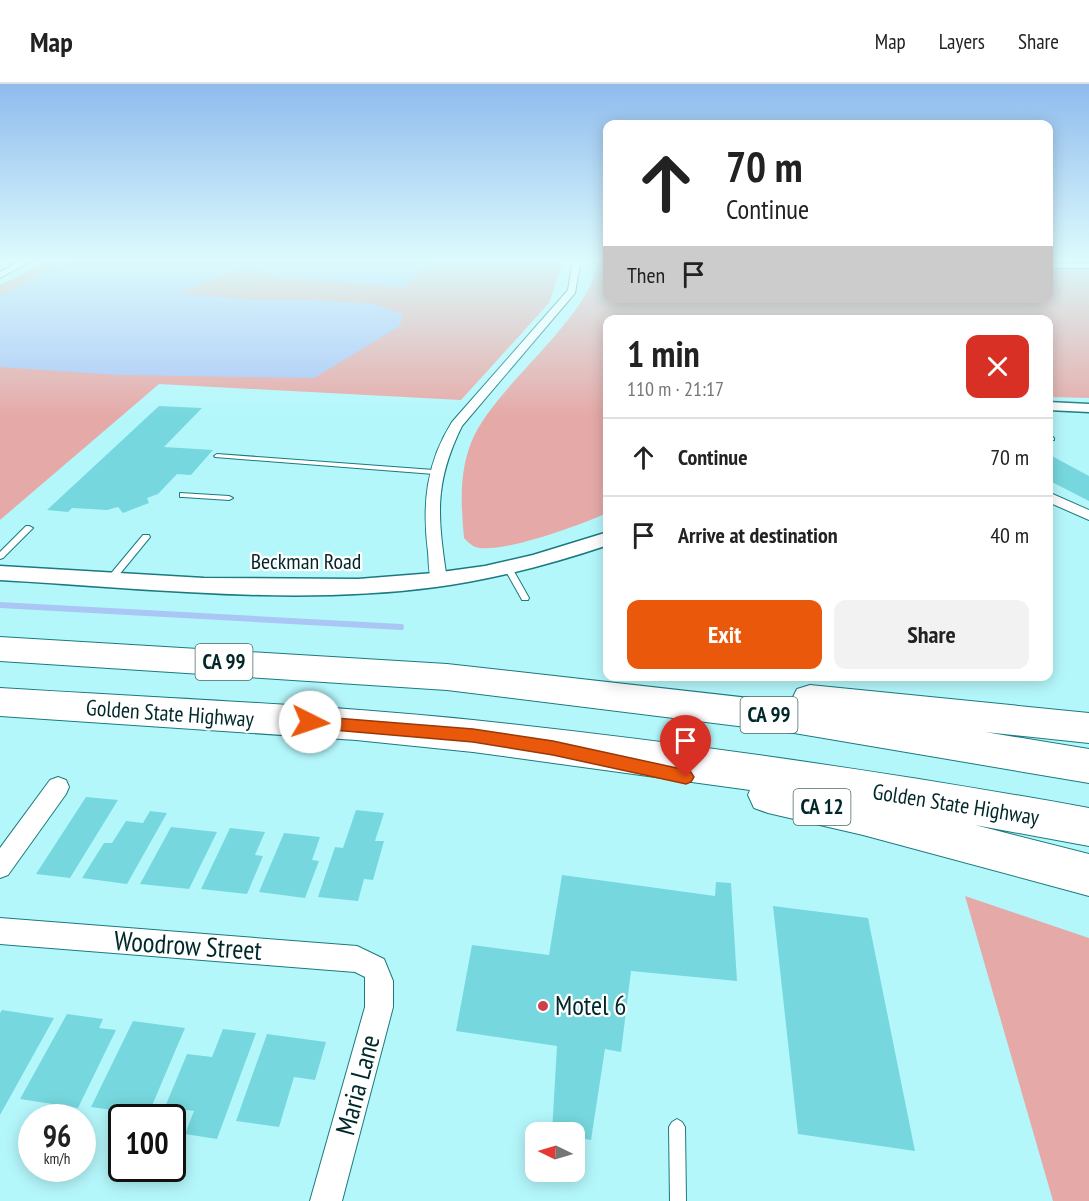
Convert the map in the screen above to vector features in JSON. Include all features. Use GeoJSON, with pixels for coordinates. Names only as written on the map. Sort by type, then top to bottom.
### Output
{"type":"FeatureCollection","features":[{"type":"Feature","properties":{"kind":"highway","name":"CA 99"},"geometry":{"type":"LineString","coordinates":[[0,649],[447,677],[794,718],[1089,766]]}},
{"type":"Feature","properties":{"kind":"highway"},"geometry":{"type":"LineString","coordinates":[[447,677],[684,686],[1089,728]]}},
{"type":"Feature","properties":{"kind":"highway","name":"Golden State Highway"},"geometry":{"type":"LineString","coordinates":[[0,702],[356,725],[473,736],[740,771],[1003,811],[1089,827]]}},
{"type":"Feature","properties":{"kind":"highway","name":"CA 12"},"geometry":{"type":"LineString","coordinates":[[553,748],[863,816],[1089,875]]}},
{"type":"Feature","properties":{"kind":"street"},"geometry":{"type":"LineString","coordinates":[[439,580],[430,508],[434,472],[442,449],[456,424],[554,311]]}},
{"type":"Feature","properties":{"kind":"street"},"geometry":{"type":"LineString","coordinates":[[1053,406],[1089,408]]}},
{"type":"Feature","properties":{"kind":"street"},"geometry":{"type":"LineString","coordinates":[[1053,498],[1089,516]]}},
{"type":"Feature","properties":{"kind":"street","name":"Beckman Road"},"geometry":{"type":"LineString","coordinates":[[0,573],[314,587],[359,586],[439,580],[507,566],[603,540]]}},
{"type":"Feature","properties":{"kind":"street"},"geometry":{"type":"LineString","coordinates":[[0,867],[58,787]]}},
{"type":"Feature","properties":{"kind":"street","name":"Woodrow Street"},"geometry":{"type":"LineString","coordinates":[[0,931],[357,959],[375,968]]}},
{"type":"Feature","properties":{"kind":"street","name":"Maria Lane"},"geometry":{"type":"LineString","coordinates":[[326,1201],[379,1007],[380,981],[375,968]]}},
{"type":"Feature","properties":{"kind":"lane"},"geometry":{"type":"LineString","coordinates":[[217,456],[434,472]]}},
{"type":"Feature","properties":{"kind":"lane"},"geometry":{"type":"LineString","coordinates":[[183,495],[229,498]]}},
{"type":"Feature","properties":{"kind":"lane"},"geometry":{"type":"LineString","coordinates":[[0,556],[29,528]]}},
{"type":"Feature","properties":{"kind":"lane"},"geometry":{"type":"LineString","coordinates":[[111,579],[146,537]]}},
{"type":"Feature","properties":{"kind":"lane"},"geometry":{"type":"LineString","coordinates":[[507,566],[525,598]]}},
{"type":"Feature","properties":{"kind":"lane"},"geometry":{"type":"LineString","coordinates":[[677,1127],[678,1201]]}},
{"type":"Feature","properties":{"kind":"shaded area"},"geometry":{"type":"Polygon","coordinates":[[[0,311],[542,311],[461,400],[159,384],[0,520],[0,311]]]}},
{"type":"Feature","properties":{"kind":"shaded area"},"geometry":{"type":"Polygon","coordinates":[[[574,311],[1089,311],[1089,398],[1053,397],[1053,315],[603,315],[603,515],[521,543],[503,547],[475,547],[464,538],[462,514],[464,466],[471,443],[482,421],[500,398],[574,311]]]}},
{"type":"Feature","properties":{"kind":"shaded area"},"geometry":{"type":"Polygon","coordinates":[[[965,896],[1089,938],[1089,1201],[1053,1201],[965,896]]]}},
{"type":"Feature","properties":{"kind":"water"},"geometry":{"type":"Polygon","coordinates":[[[0,311],[393,311],[403,315],[400,326],[314,378],[118,375],[0,367],[0,311]]]}},
{"type":"Feature","properties":{"kind":"building"},"geometry":{"type":"Polygon","coordinates":[[[159,406],[202,408],[164,447],[213,450],[191,475],[177,474],[158,494],[147,498],[149,503],[123,513],[118,507],[107,510],[72,508],[68,512],[47,510],[159,406]]]}},
{"type":"Feature","properties":{"kind":"building"},"geometry":{"type":"Polygon","coordinates":[[[1053,457],[1089,476],[1089,501],[1053,483],[1053,457]]]}},
{"type":"Feature","properties":{"kind":"building"},"geometry":{"type":"Polygon","coordinates":[[[86,797],[118,800],[70,878],[36,874],[86,797]]]}},
{"type":"Feature","properties":{"kind":"building"},"geometry":{"type":"Polygon","coordinates":[[[356,810],[384,813],[375,841],[384,841],[373,880],[364,879],[358,901],[318,897],[335,847],[343,848],[356,810]]]}},
{"type":"Feature","properties":{"kind":"building"},"geometry":{"type":"Polygon","coordinates":[[[150,811],[167,813],[127,884],[82,878],[104,843],[112,843],[126,821],[143,823],[150,811]]]}},
{"type":"Feature","properties":{"kind":"building"},"geometry":{"type":"Polygon","coordinates":[[[171,827],[217,832],[189,889],[140,884],[171,827]]]}},
{"type":"Feature","properties":{"kind":"building"},"geometry":{"type":"Polygon","coordinates":[[[230,828],[265,832],[255,855],[263,856],[247,894],[201,889],[230,828]]]}},
{"type":"Feature","properties":{"kind":"building"},"geometry":{"type":"Polygon","coordinates":[[[284,833],[320,837],[312,860],[319,861],[305,898],[259,892],[284,833]]]}},
{"type":"Feature","properties":{"kind":"building","name":"Motel 6"},"geometry":{"type":"Polygon","coordinates":[[[562,875],[715,896],[716,882],[731,883],[737,981],[631,971],[621,1052],[605,1049],[591,1140],[585,1139],[585,1122],[553,1122],[557,1046],[456,1031],[472,945],[549,955],[562,875]]]}},
{"type":"Feature","properties":{"kind":"building"},"geometry":{"type":"Polygon","coordinates":[[[773,906],[868,918],[915,1151],[798,1134],[773,906]]]}},
{"type":"Feature","properties":{"kind":"building"},"geometry":{"type":"Polygon","coordinates":[[[2,1010],[54,1018],[0,1115],[0,1013],[2,1010]]]}},
{"type":"Feature","properties":{"kind":"building"},"geometry":{"type":"Polygon","coordinates":[[[67,1014],[103,1019],[99,1028],[116,1030],[80,1104],[52,1104],[20,1099],[67,1014]]]}},
{"type":"Feature","properties":{"kind":"building"},"geometry":{"type":"Polygon","coordinates":[[[133,1021],[185,1028],[153,1104],[108,1104],[108,1109],[96,1108],[96,1104],[92,1104],[133,1021]]]}},
{"type":"Feature","properties":{"kind":"building"},"geometry":{"type":"Polygon","coordinates":[[[223,1029],[256,1033],[217,1139],[186,1134],[194,1111],[186,1110],[186,1104],[166,1104],[187,1054],[212,1057],[223,1029]]]}},
{"type":"Feature","properties":{"kind":"building"},"geometry":{"type":"Polygon","coordinates":[[[267,1034],[326,1042],[315,1080],[294,1077],[279,1127],[236,1121],[267,1034]]]}},
{"type":"Feature","properties":{"kind":"waterway"},"geometry":{"type":"LineString","coordinates":[[0,605],[401,627]]}},
{"type":"Feature","properties":{"kind":"place","name":"Motel 6"},"geometry":{"type":"Point","coordinates":[543,1006]}},
{"type":"Feature","properties":{"kind":"route"},"geometry":{"type":"LineString","coordinates":[[310,722],[473,736],[553,748],[686,777]]}}]}
